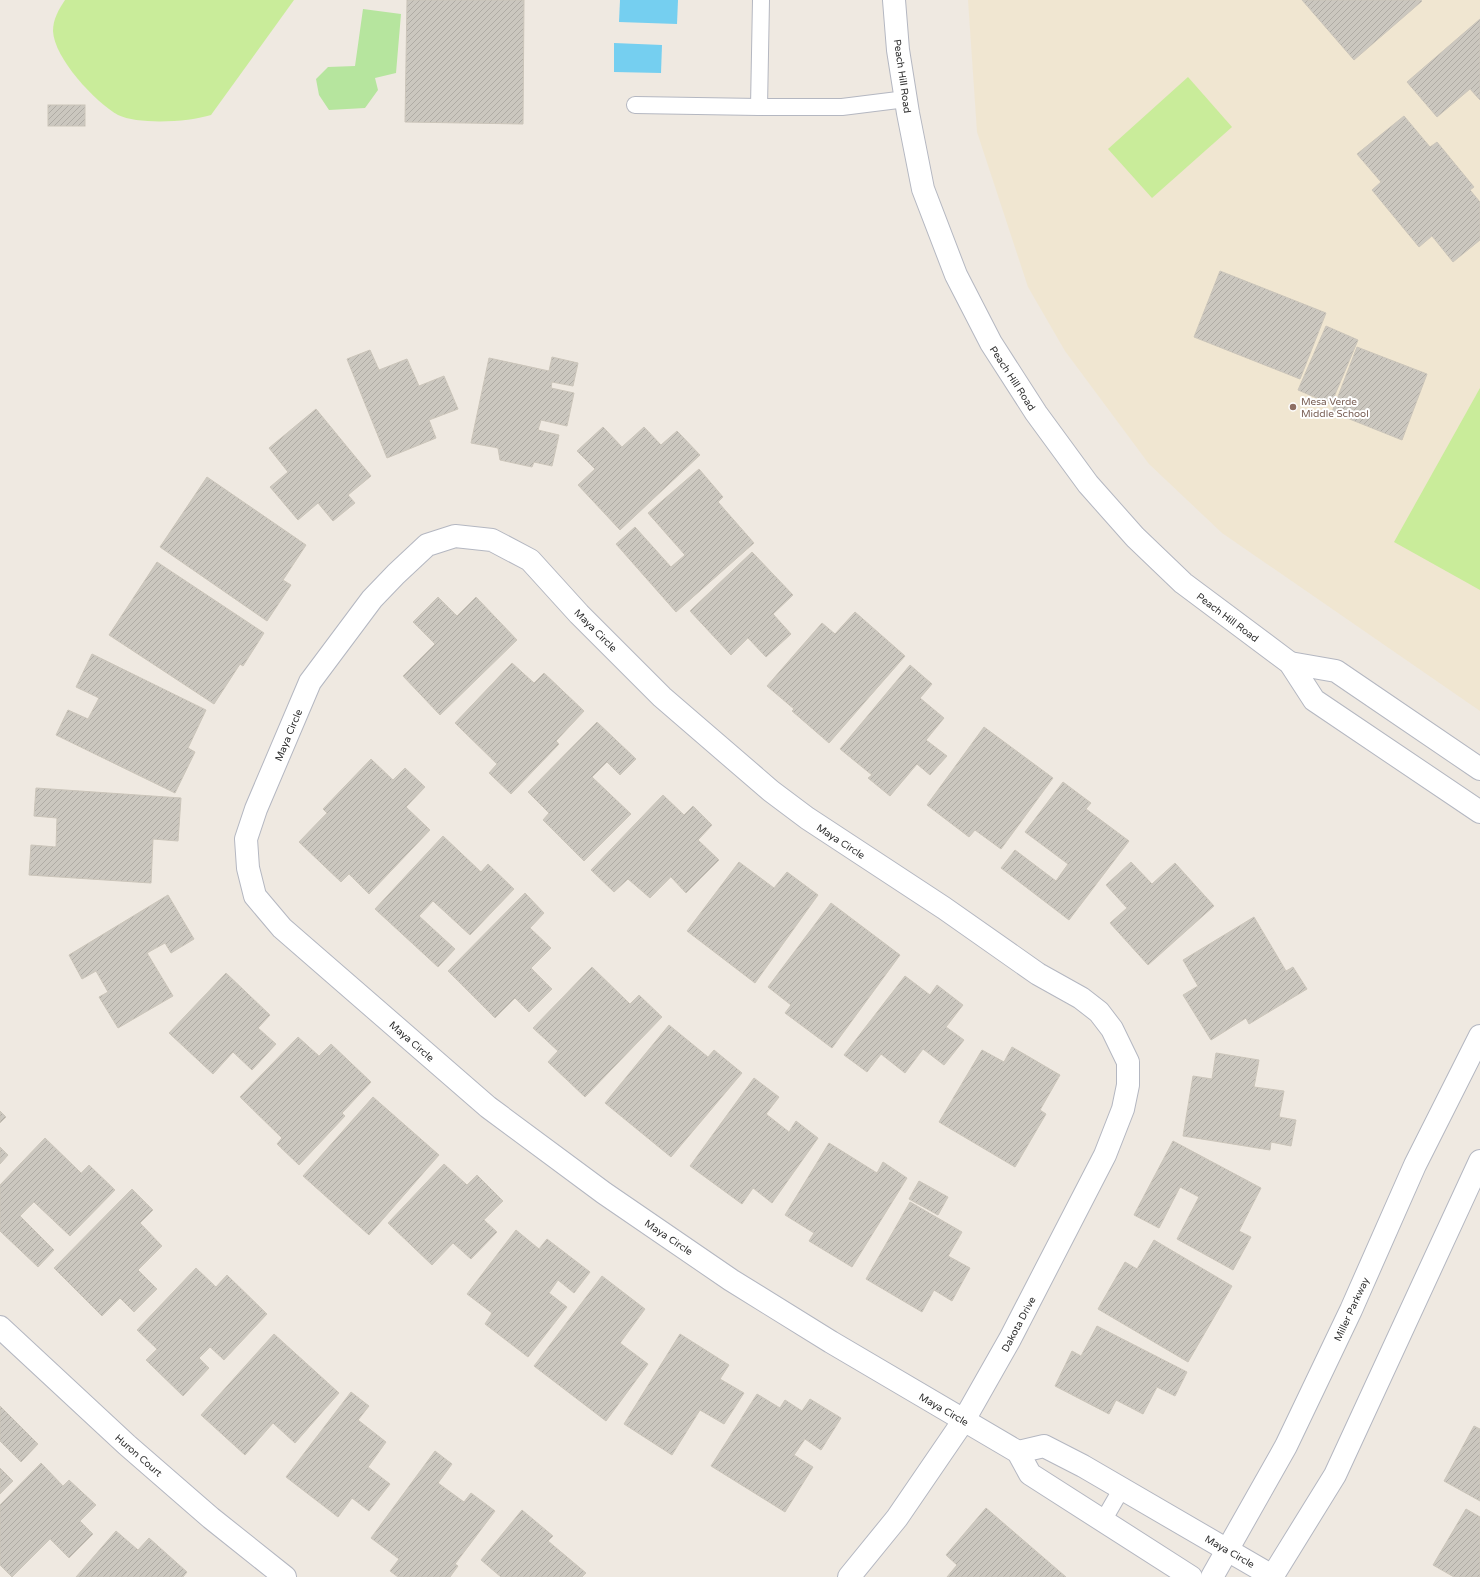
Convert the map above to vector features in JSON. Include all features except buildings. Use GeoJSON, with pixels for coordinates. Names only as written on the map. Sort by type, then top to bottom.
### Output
{"type":"FeatureCollection","features":[{"type":"Feature","properties":{"kind":"street","name":"Peach Hill Road"},"geometry":{"type":"LineString","coordinates":[[894,0],[898,50],[906,99],[924,188],[956,275],[991,343],[1036,413],[1088,484],[1135,537],[1183,582],[1290,663],[1314,700],[1480,812]]}},
{"type":"Feature","properties":{"kind":"street","name":"Maya Circle"},"geometry":{"type":"LineString","coordinates":[[1119,1046],[1112,1030],[1099,1012],[1081,998],[1038,974],[944,908],[807,818],[771,791],[662,697],[579,614],[530,560],[492,540],[455,536],[427,545],[372,599],[310,682],[256,809],[246,839],[248,868],[255,896],[282,928],[476,1097],[604,1193],[731,1280],[831,1342],[1018,1452],[1044,1446],[1122,1488],[1272,1577]]}},
{"type":"Feature","properties":{"kind":"street","name":"Peach Hill Road"},"geometry":{"type":"LineString","coordinates":[[1290,663],[1336,671],[1480,768]]}},
{"type":"Feature","properties":{"kind":"street","name":"Miller Parkway"},"geometry":{"type":"LineString","coordinates":[[1212,1577],[1286,1446],[1351,1310],[1416,1165],[1480,1036]]}},
{"type":"Feature","properties":{"kind":"street","name":"Dakota Drive"},"geometry":{"type":"LineString","coordinates":[[849,1577],[897,1518],[964,1420],[1010,1339],[1105,1155],[1123,1109],[1128,1085],[1128,1062],[1119,1046]]}},
{"type":"Feature","properties":{"kind":"street"},"geometry":{"type":"LineString","coordinates":[[1272,1577],[1335,1474],[1480,1161]]}},
{"type":"Feature","properties":{"kind":"street","name":"Huron Court"},"geometry":{"type":"LineString","coordinates":[[0,1327],[127,1445],[211,1518],[285,1577]]}},
{"type":"Feature","properties":{"kind":"street"},"geometry":{"type":"LineString","coordinates":[[1018,1452],[1030,1474],[1191,1577]]}},
{"type":"Feature","properties":{"kind":"lane"},"geometry":{"type":"LineString","coordinates":[[759,107],[761,0]]}},
{"type":"Feature","properties":{"kind":"lane"},"geometry":{"type":"LineString","coordinates":[[635,105],[842,107],[906,99]]}},
{"type":"Feature","properties":{"kind":"lane"},"geometry":{"type":"LineString","coordinates":[[1103,1521],[1122,1488]]}},
{"type":"Feature","properties":{"kind":"shaded area","name":"Mesa Verde Middle School"},"geometry":{"type":"Polygon","coordinates":[[[968,0],[1480,0],[1480,711],[1222,533],[1149,464],[1065,351],[1028,287],[977,132],[968,0]]]}},
{"type":"Feature","properties":{"kind":"green space"},"geometry":{"type":"Polygon","coordinates":[[[65,0],[294,0],[211,115],[177,121],[151,121],[127,118],[118,115],[98,100],[68,66],[60,54],[55,42],[53,31],[55,18],[65,0]]]}},
{"type":"Feature","properties":{"kind":"green space"},"geometry":{"type":"Polygon","coordinates":[[[363,9],[401,14],[396,73],[375,78],[378,90],[365,108],[329,110],[319,95],[316,79],[328,67],[355,66],[363,9]]]}},
{"type":"Feature","properties":{"kind":"green space"},"geometry":{"type":"Polygon","coordinates":[[[1188,77],[1232,127],[1152,198],[1108,149],[1188,77]]]}},
{"type":"Feature","properties":{"kind":"green space"},"geometry":{"type":"Polygon","coordinates":[[[1480,388],[1480,590],[1394,542],[1480,388]]]}},
{"type":"Feature","properties":{"kind":"water"},"geometry":{"type":"Polygon","coordinates":[[[620,0],[678,0],[677,24],[619,22],[620,0]]]}},
{"type":"Feature","properties":{"kind":"water"},"geometry":{"type":"Polygon","coordinates":[[[614,43],[662,45],[661,73],[614,72],[614,43]]]}},
{"type":"Feature","properties":{"kind":"place","name":"Mesa Verde Middle School"},"geometry":{"type":"Point","coordinates":[1293,407]}}]}
